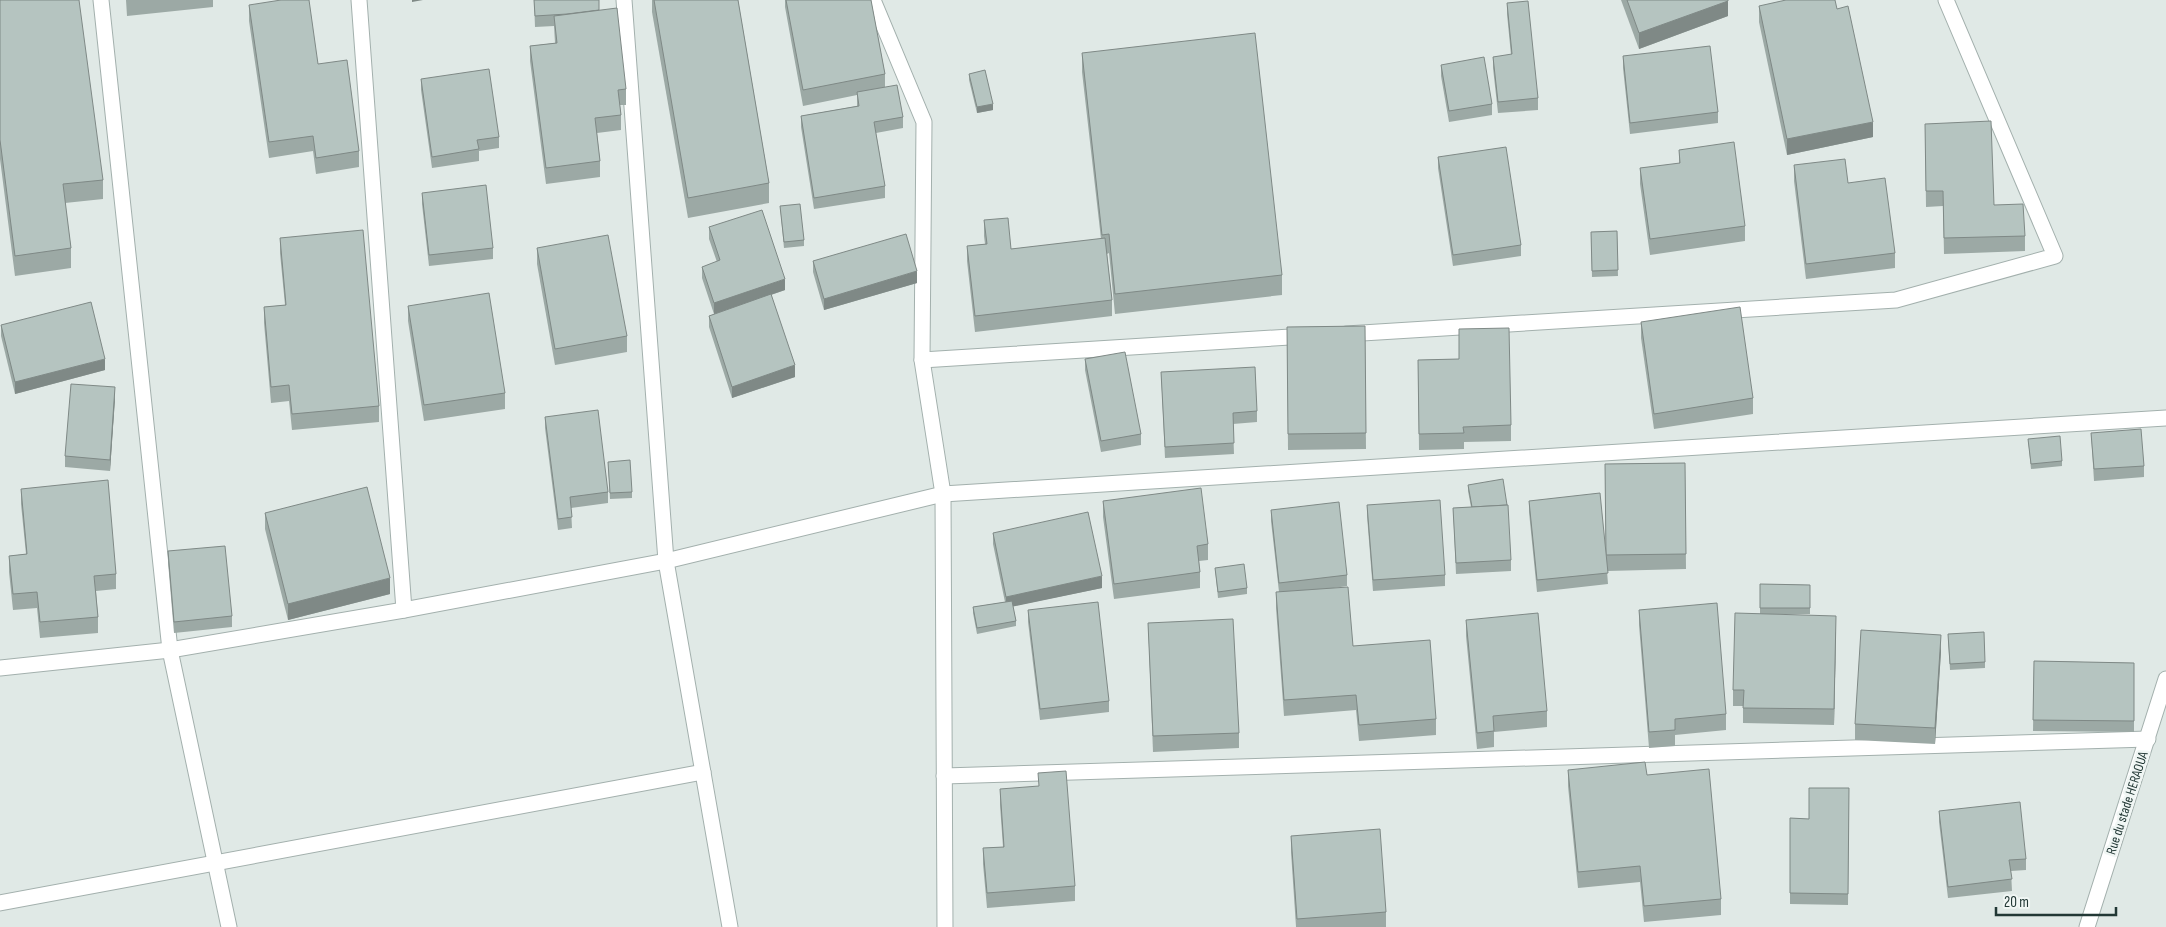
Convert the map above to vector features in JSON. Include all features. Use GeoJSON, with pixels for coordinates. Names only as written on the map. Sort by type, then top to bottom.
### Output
{"type":"FeatureCollection","features":[{"type":"Feature","properties":{"kind":"street"},"geometry":{"type":"LineString","coordinates":[[100,0],[170,650],[229,927]]}},
{"type":"Feature","properties":{"kind":"street"},"geometry":{"type":"LineString","coordinates":[[359,0],[404,610]]}},
{"type":"Feature","properties":{"kind":"street"},"geometry":{"type":"LineString","coordinates":[[624,0],[666,560],[730,927]]}},
{"type":"Feature","properties":{"kind":"street"},"geometry":{"type":"LineString","coordinates":[[873,0],[924,122],[922,360],[943,494],[944,927]]}},
{"type":"Feature","properties":{"kind":"street"},"geometry":{"type":"LineString","coordinates":[[922,360],[1896,300],[2055,256],[1946,0]]}},
{"type":"Feature","properties":{"kind":"street"},"geometry":{"type":"LineString","coordinates":[[0,668],[170,650],[404,610],[666,560],[943,494],[2166,418]]}},
{"type":"Feature","properties":{"kind":"street","name":"Rue du stade HERAOUA"},"geometry":{"type":"LineString","coordinates":[[2087,927],[2166,679]]}},
{"type":"Feature","properties":{"kind":"street"},"geometry":{"type":"LineString","coordinates":[[944,776],[2148,739]]}},
{"type":"Feature","properties":{"kind":"street"},"geometry":{"type":"LineString","coordinates":[[0,903],[703,772]]}},
{"type":"Feature","properties":{"kind":"building"},"geometry":{"type":"Polygon","coordinates":[[[0,0],[79,0],[103,180],[63,184],[71,248],[15,256],[0,140],[0,0]]]}},
{"type":"Feature","properties":{"kind":"building"},"geometry":{"type":"Polygon","coordinates":[[[281,0],[309,0],[318,64],[347,60],[359,151],[316,158],[313,136],[269,142],[249,5],[281,0]]]}},
{"type":"Feature","properties":{"kind":"building"},"geometry":{"type":"Polygon","coordinates":[[[534,0],[599,0],[599,10],[535,16],[534,0]]]}},
{"type":"Feature","properties":{"kind":"building"},"geometry":{"type":"Polygon","coordinates":[[[654,0],[738,0],[769,183],[688,198],[654,0]]]}},
{"type":"Feature","properties":{"kind":"building"},"geometry":{"type":"Polygon","coordinates":[[[786,0],[871,0],[885,74],[803,90],[786,0]]]}},
{"type":"Feature","properties":{"kind":"building"},"geometry":{"type":"Polygon","coordinates":[[[1627,0],[1728,0],[1728,1],[1639,33],[1627,0]]]}},
{"type":"Feature","properties":{"kind":"building"},"geometry":{"type":"Polygon","coordinates":[[[1786,0],[1835,0],[1837,9],[1848,6],[1873,122],[1787,139],[1759,6],[1786,0]]]}},
{"type":"Feature","properties":{"kind":"building"},"geometry":{"type":"Polygon","coordinates":[[[1528,1],[1538,98],[1498,102],[1493,57],[1512,54],[1507,3],[1528,1]]]}},
{"type":"Feature","properties":{"kind":"building"},"geometry":{"type":"Polygon","coordinates":[[[617,8],[626,89],[618,90],[621,115],[595,118],[600,161],[546,168],[530,46],[557,43],[554,16],[617,8]]]}},
{"type":"Feature","properties":{"kind":"building"},"geometry":{"type":"Polygon","coordinates":[[[1255,33],[1282,275],[1115,294],[1109,234],[1102,235],[1082,53],[1255,33]]]}},
{"type":"Feature","properties":{"kind":"building"},"geometry":{"type":"Polygon","coordinates":[[[1710,46],[1718,112],[1630,123],[1623,56],[1710,46]]]}},
{"type":"Feature","properties":{"kind":"building"},"geometry":{"type":"Polygon","coordinates":[[[1484,57],[1492,104],[1449,111],[1441,65],[1484,57]]]}},
{"type":"Feature","properties":{"kind":"building"},"geometry":{"type":"Polygon","coordinates":[[[489,69],[499,137],[477,140],[479,149],[432,157],[421,79],[489,69]]]}},
{"type":"Feature","properties":{"kind":"building"},"geometry":{"type":"Polygon","coordinates":[[[985,70],[993,104],[977,107],[969,74],[985,70]]]}},
{"type":"Feature","properties":{"kind":"building"},"geometry":{"type":"Polygon","coordinates":[[[897,85],[903,117],[874,122],[885,186],[814,198],[801,116],[859,106],[857,92],[897,85]]]}},
{"type":"Feature","properties":{"kind":"building"},"geometry":{"type":"Polygon","coordinates":[[[1991,121],[1994,205],[2023,204],[2025,236],[1944,238],[1943,191],[1926,191],[1925,124],[1991,121]]]}},
{"type":"Feature","properties":{"kind":"building"},"geometry":{"type":"Polygon","coordinates":[[[1734,142],[1745,226],[1650,239],[1640,168],[1680,163],[1679,150],[1734,142]]]}},
{"type":"Feature","properties":{"kind":"building"},"geometry":{"type":"Polygon","coordinates":[[[1506,147],[1521,245],[1453,255],[1438,157],[1506,147]]]}},
{"type":"Feature","properties":{"kind":"building"},"geometry":{"type":"Polygon","coordinates":[[[1845,159],[1848,183],[1885,178],[1895,253],[1806,264],[1794,165],[1845,159]]]}},
{"type":"Feature","properties":{"kind":"building"},"geometry":{"type":"Polygon","coordinates":[[[486,185],[493,248],[429,255],[422,193],[486,185]]]}},
{"type":"Feature","properties":{"kind":"building"},"geometry":{"type":"Polygon","coordinates":[[[800,204],[804,240],[784,242],[780,206],[800,204]]]}},
{"type":"Feature","properties":{"kind":"building"},"geometry":{"type":"Polygon","coordinates":[[[762,210],[785,279],[714,303],[702,267],[720,260],[709,227],[762,210]]]}},
{"type":"Feature","properties":{"kind":"building"},"geometry":{"type":"Polygon","coordinates":[[[1008,218],[1011,249],[1105,238],[1112,300],[975,316],[967,246],[987,244],[984,220],[1008,218]]]}},
{"type":"Feature","properties":{"kind":"building"},"geometry":{"type":"Polygon","coordinates":[[[363,230],[379,406],[292,414],[289,385],[271,387],[264,307],[286,305],[280,238],[363,230]]]}},
{"type":"Feature","properties":{"kind":"building"},"geometry":{"type":"Polygon","coordinates":[[[1617,231],[1618,270],[1592,271],[1591,232],[1617,231]]]}},
{"type":"Feature","properties":{"kind":"building"},"geometry":{"type":"Polygon","coordinates":[[[906,234],[917,271],[824,299],[813,261],[906,234]]]}},
{"type":"Feature","properties":{"kind":"building"},"geometry":{"type":"Polygon","coordinates":[[[608,235],[627,336],[555,349],[537,248],[608,235]]]}},
{"type":"Feature","properties":{"kind":"building"},"geometry":{"type":"Polygon","coordinates":[[[489,293],[505,393],[424,405],[408,306],[489,293]]]}},
{"type":"Feature","properties":{"kind":"building"},"geometry":{"type":"Polygon","coordinates":[[[771,294],[795,365],[732,387],[709,316],[771,294]]]}},
{"type":"Feature","properties":{"kind":"building"},"geometry":{"type":"Polygon","coordinates":[[[91,302],[105,359],[15,382],[1,325],[91,302]]]}},
{"type":"Feature","properties":{"kind":"building"},"geometry":{"type":"Polygon","coordinates":[[[1740,307],[1753,398],[1654,414],[1641,322],[1740,307]]]}},
{"type":"Feature","properties":{"kind":"building"},"geometry":{"type":"Polygon","coordinates":[[[1365,326],[1366,433],[1288,434],[1287,327],[1365,326]]]}},
{"type":"Feature","properties":{"kind":"building"},"geometry":{"type":"Polygon","coordinates":[[[1509,328],[1511,425],[1463,427],[1464,433],[1419,434],[1418,360],[1459,359],[1459,329],[1509,328]]]}},
{"type":"Feature","properties":{"kind":"building"},"geometry":{"type":"Polygon","coordinates":[[[1125,352],[1141,434],[1101,441],[1085,359],[1125,352]]]}},
{"type":"Feature","properties":{"kind":"building"},"geometry":{"type":"Polygon","coordinates":[[[1255,367],[1257,411],[1233,413],[1234,443],[1165,447],[1161,372],[1255,367]]]}},
{"type":"Feature","properties":{"kind":"building"},"geometry":{"type":"Polygon","coordinates":[[[71,384],[115,387],[110,460],[65,456],[71,384]]]}},
{"type":"Feature","properties":{"kind":"building"},"geometry":{"type":"Polygon","coordinates":[[[598,410],[608,492],[570,497],[572,517],[558,519],[545,417],[598,410]]]}},
{"type":"Feature","properties":{"kind":"building"},"geometry":{"type":"Polygon","coordinates":[[[2141,429],[2144,466],[2094,469],[2091,433],[2141,429]]]}},
{"type":"Feature","properties":{"kind":"building"},"geometry":{"type":"Polygon","coordinates":[[[2060,436],[2062,461],[2031,464],[2028,439],[2060,436]]]}},
{"type":"Feature","properties":{"kind":"building"},"geometry":{"type":"Polygon","coordinates":[[[630,460],[632,492],[610,493],[608,462],[630,460]]]}},
{"type":"Feature","properties":{"kind":"building"},"geometry":{"type":"Polygon","coordinates":[[[1685,463],[1686,554],[1606,555],[1605,464],[1685,463]]]}},
{"type":"Feature","properties":{"kind":"building"},"geometry":{"type":"Polygon","coordinates":[[[1503,479],[1507,505],[1472,507],[1468,485],[1503,479]]]}},
{"type":"Feature","properties":{"kind":"building"},"geometry":{"type":"Polygon","coordinates":[[[108,480],[116,574],[94,576],[98,617],[40,622],[37,592],[13,594],[9,556],[27,554],[21,489],[108,480]]]}},
{"type":"Feature","properties":{"kind":"building"},"geometry":{"type":"Polygon","coordinates":[[[367,487],[390,578],[288,604],[265,513],[367,487]]]}},
{"type":"Feature","properties":{"kind":"building"},"geometry":{"type":"Polygon","coordinates":[[[1201,488],[1208,544],[1197,546],[1200,572],[1114,584],[1103,501],[1201,488]]]}},
{"type":"Feature","properties":{"kind":"building"},"geometry":{"type":"Polygon","coordinates":[[[1600,493],[1608,573],[1537,580],[1529,501],[1600,493]]]}},
{"type":"Feature","properties":{"kind":"building"},"geometry":{"type":"Polygon","coordinates":[[[1440,500],[1445,575],[1373,580],[1367,505],[1440,500]]]}},
{"type":"Feature","properties":{"kind":"building"},"geometry":{"type":"Polygon","coordinates":[[[1339,502],[1347,575],[1279,583],[1271,510],[1339,502]]]}},
{"type":"Feature","properties":{"kind":"building"},"geometry":{"type":"Polygon","coordinates":[[[1508,505],[1511,560],[1456,563],[1453,508],[1508,505]]]}},
{"type":"Feature","properties":{"kind":"building"},"geometry":{"type":"Polygon","coordinates":[[[1088,512],[1102,576],[1006,597],[993,533],[1088,512]]]}},
{"type":"Feature","properties":{"kind":"building"},"geometry":{"type":"Polygon","coordinates":[[[225,546],[232,616],[174,622],[168,551],[225,546]]]}},
{"type":"Feature","properties":{"kind":"building"},"geometry":{"type":"Polygon","coordinates":[[[1244,564],[1247,588],[1218,592],[1215,568],[1244,564]]]}},
{"type":"Feature","properties":{"kind":"building"},"geometry":{"type":"Polygon","coordinates":[[[1760,584],[1810,585],[1810,608],[1760,608],[1760,584]]]}},
{"type":"Feature","properties":{"kind":"building"},"geometry":{"type":"Polygon","coordinates":[[[1348,587],[1353,646],[1430,640],[1436,719],[1359,725],[1356,695],[1284,700],[1276,592],[1348,587]]]}},
{"type":"Feature","properties":{"kind":"building"},"geometry":{"type":"Polygon","coordinates":[[[1012,601],[1016,621],[977,628],[973,607],[1012,601]]]}},
{"type":"Feature","properties":{"kind":"building"},"geometry":{"type":"Polygon","coordinates":[[[1098,602],[1109,701],[1040,709],[1028,610],[1098,602]]]}},
{"type":"Feature","properties":{"kind":"building"},"geometry":{"type":"Polygon","coordinates":[[[1717,603],[1726,714],[1675,719],[1675,730],[1649,732],[1639,610],[1717,603]]]}},
{"type":"Feature","properties":{"kind":"building"},"geometry":{"type":"Polygon","coordinates":[[[1538,613],[1547,711],[1493,716],[1494,731],[1477,733],[1466,620],[1538,613]]]}},
{"type":"Feature","properties":{"kind":"building"},"geometry":{"type":"Polygon","coordinates":[[[1735,613],[1836,616],[1834,709],[1743,708],[1744,690],[1733,690],[1735,613]]]}},
{"type":"Feature","properties":{"kind":"building"},"geometry":{"type":"Polygon","coordinates":[[[1233,619],[1239,733],[1153,736],[1148,623],[1233,619]]]}},
{"type":"Feature","properties":{"kind":"building"},"geometry":{"type":"Polygon","coordinates":[[[1861,630],[1941,635],[1935,728],[1855,724],[1861,630]]]}},
{"type":"Feature","properties":{"kind":"building"},"geometry":{"type":"Polygon","coordinates":[[[1984,632],[1985,662],[1950,664],[1948,634],[1984,632]]]}},
{"type":"Feature","properties":{"kind":"building"},"geometry":{"type":"Polygon","coordinates":[[[2034,661],[2134,663],[2134,721],[2033,720],[2034,661]]]}},
{"type":"Feature","properties":{"kind":"building"},"geometry":{"type":"Polygon","coordinates":[[[1645,762],[1647,775],[1709,769],[1721,899],[1644,906],[1640,866],[1578,872],[1568,770],[1645,762]]]}},
{"type":"Feature","properties":{"kind":"building"},"geometry":{"type":"Polygon","coordinates":[[[1066,771],[1075,886],[987,893],[983,848],[1004,847],[1000,789],[1039,786],[1038,773],[1066,771]]]}},
{"type":"Feature","properties":{"kind":"building"},"geometry":{"type":"Polygon","coordinates":[[[1809,788],[1849,788],[1848,894],[1790,893],[1790,818],[1809,819],[1809,788]]]}},
{"type":"Feature","properties":{"kind":"building"},"geometry":{"type":"Polygon","coordinates":[[[2020,802],[2026,859],[2009,860],[2012,879],[1948,887],[1939,811],[2020,802]]]}},
{"type":"Feature","properties":{"kind":"building"},"geometry":{"type":"Polygon","coordinates":[[[1380,829],[1386,912],[1297,919],[1291,836],[1380,829]]]}}]}
